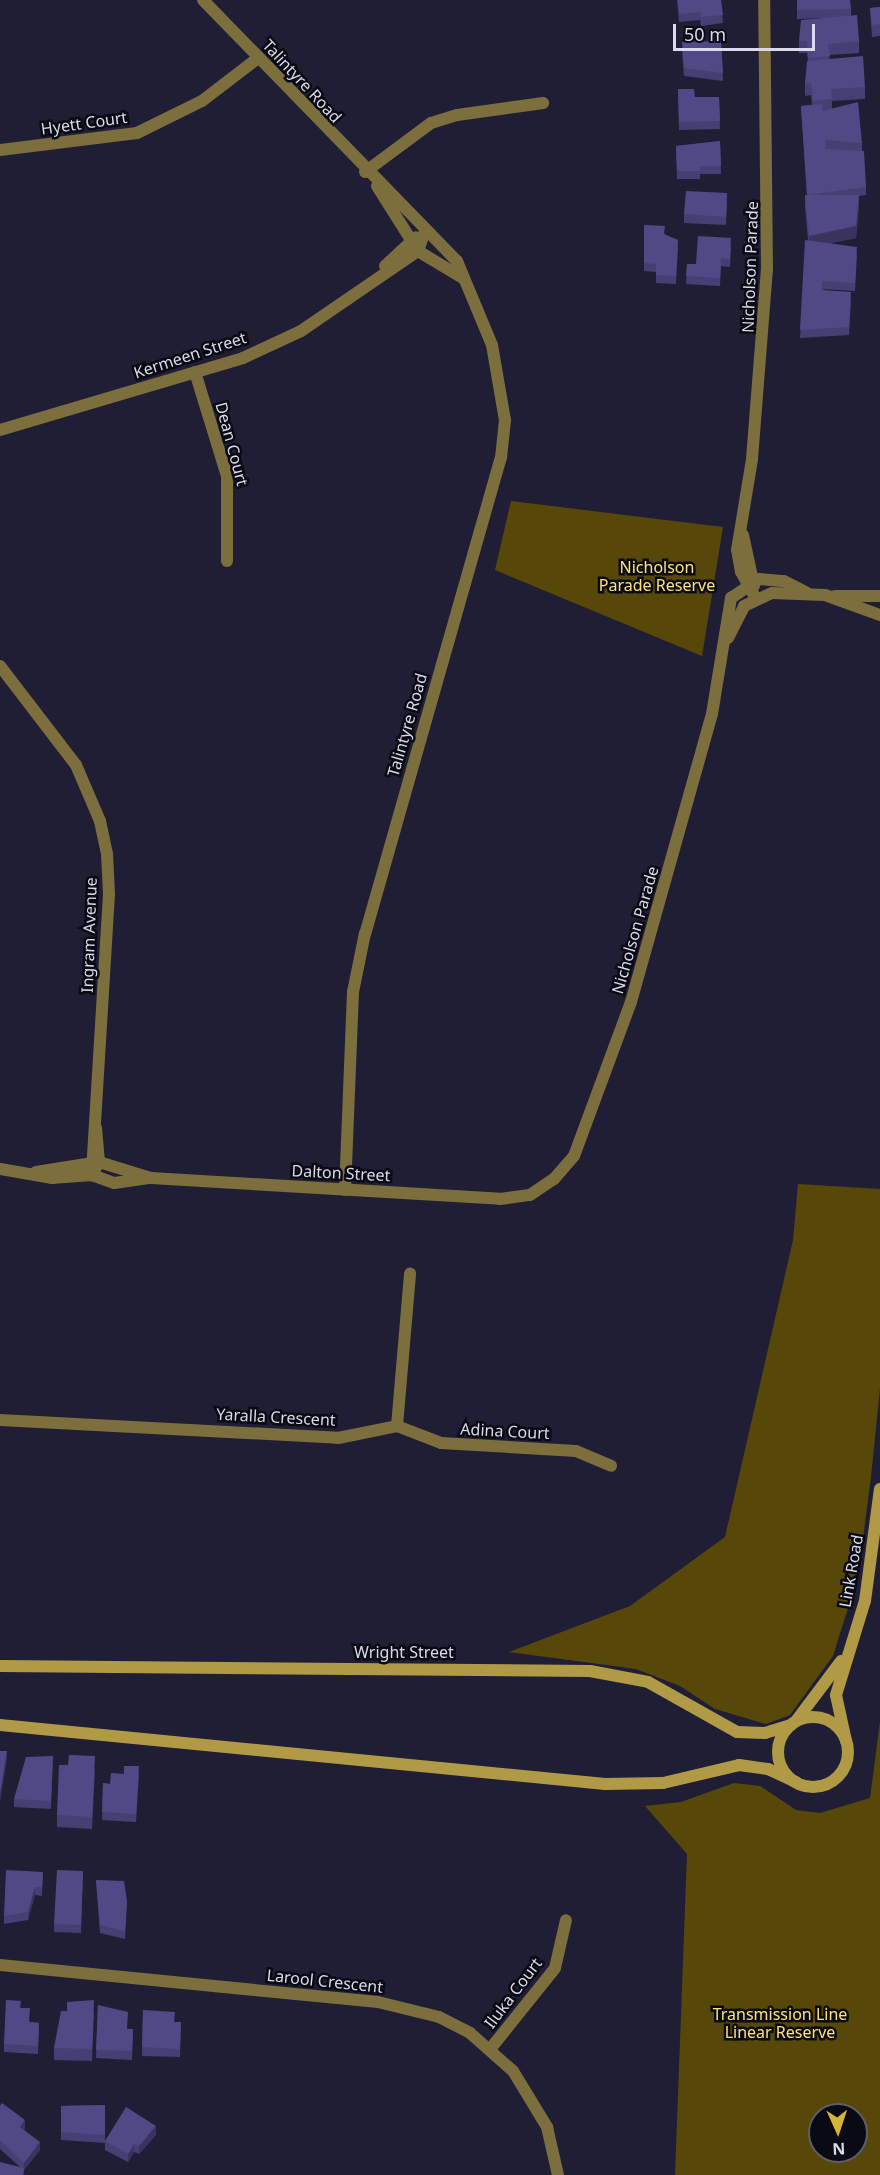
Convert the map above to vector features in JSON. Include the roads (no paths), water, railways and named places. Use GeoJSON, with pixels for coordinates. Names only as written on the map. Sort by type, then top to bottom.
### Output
{"type":"FeatureCollection","features":[{"type":"Feature","properties":{"kind":"street","name":"Talintyre Road"},"geometry":{"type":"LineString","coordinates":[[203,0],[377,185],[414,214],[424,234],[446,248],[477,300],[498,372],[505,420],[501,457],[365,933],[352,992],[345,1190]]}},
{"type":"Feature","properties":{"kind":"street","name":"Nicholson Parade"},"geometry":{"type":"LineString","coordinates":[[723,650],[736,616],[755,597],[751,582],[738,559],[767,270],[764,0]]}},
{"type":"Feature","properties":{"kind":"street","name":"Hyett Court"},"geometry":{"type":"LineString","coordinates":[[0,150],[137,133],[202,101],[258,58]]}},
{"type":"Feature","properties":{"kind":"street"},"geometry":{"type":"LineString","coordinates":[[365,172],[431,123],[543,103]]}},
{"type":"Feature","properties":{"kind":"street","name":"Talintyre Road"},"geometry":{"type":"LineString","coordinates":[[377,185],[409,240],[418,251],[463,278]]}},
{"type":"Feature","properties":{"kind":"street"},"geometry":{"type":"LineString","coordinates":[[418,251],[424,234]]}},
{"type":"Feature","properties":{"kind":"street","name":"Kermeen Street"},"geometry":{"type":"LineString","coordinates":[[374,277],[409,240],[424,234]]}},
{"type":"Feature","properties":{"kind":"street","name":"Kermeen Street"},"geometry":{"type":"LineString","coordinates":[[0,430],[243,358],[301,331],[374,277],[418,251]]}},
{"type":"Feature","properties":{"kind":"street","name":"Dean Court"},"geometry":{"type":"LineString","coordinates":[[195,372],[227,476],[227,561]]}},
{"type":"Feature","properties":{"kind":"street"},"geometry":{"type":"LineString","coordinates":[[751,582],[784,581],[806,592]]}},
{"type":"Feature","properties":{"kind":"street","name":"Nicholson Parade"},"geometry":{"type":"LineString","coordinates":[[530,1195],[554,1179],[574,1156],[631,1002],[689,800],[723,650],[730,598],[751,582]]}},
{"type":"Feature","properties":{"kind":"street"},"geometry":{"type":"LineString","coordinates":[[755,597],[806,592],[825,595],[880,596]]}},
{"type":"Feature","properties":{"kind":"street"},"geometry":{"type":"LineString","coordinates":[[825,595],[880,615]]}},
{"type":"Feature","properties":{"kind":"street","name":"Ingram Avenue"},"geometry":{"type":"LineString","coordinates":[[0,666],[76,765],[104,843],[109,894],[92,1175]]}},
{"type":"Feature","properties":{"kind":"street","name":"Dalton Street"},"geometry":{"type":"LineString","coordinates":[[0,1169],[36,1172],[94,1162],[151,1178]]}},
{"type":"Feature","properties":{"kind":"street","name":"Dalton Street"},"geometry":{"type":"LineString","coordinates":[[36,1172],[52,1179],[92,1175],[114,1183],[151,1178],[500,1199],[530,1195]]}},
{"type":"Feature","properties":{"kind":"street"},"geometry":{"type":"LineString","coordinates":[[397,1426],[410,1274]]}},
{"type":"Feature","properties":{"kind":"street","name":"Yaralla Crescent"},"geometry":{"type":"LineString","coordinates":[[0,1420],[338,1438],[397,1426]]}},
{"type":"Feature","properties":{"kind":"street","name":"Adina Court"},"geometry":{"type":"LineString","coordinates":[[397,1426],[441,1443],[576,1451],[611,1466]]}},
{"type":"Feature","properties":{"kind":"street","name":"Link Road"},"geometry":{"type":"LineString","coordinates":[[846,1741],[836,1703],[845,1656],[865,1601],[880,1489]]}},
{"type":"Feature","properties":{"kind":"street","name":"Link Road"},"geometry":{"type":"LineString","coordinates":[[793,1724],[845,1656]]}},
{"type":"Feature","properties":{"kind":"street","name":"Wright Street"},"geometry":{"type":"LineString","coordinates":[[0,1666],[590,1671],[648,1682],[738,1732],[765,1733],[793,1724]]}},
{"type":"Feature","properties":{"kind":"street"},"geometry":{"type":"LineString","coordinates":[[0,1725],[623,1785],[673,1781],[739,1764],[768,1769],[796,1782],[820,1786],[837,1777],[847,1760],[846,1741],[825,1719],[793,1724],[778,1755],[796,1782]]}},
{"type":"Feature","properties":{"kind":"street","name":"Iluka Court"},"geometry":{"type":"LineString","coordinates":[[491,2048],[555,1968],[566,1920]]}},
{"type":"Feature","properties":{"kind":"street","name":"Larool Crescent"},"geometry":{"type":"LineString","coordinates":[[0,1965],[399,2005],[458,2026],[491,2048],[538,2108],[558,2175]]}},
{"type":"Feature","properties":{"kind":"park label","name":"Nicholson Parade Reserve"},"geometry":{"type":"Point","coordinates":[657,576]}},
{"type":"Feature","properties":{"kind":"park label","name":"Transmission Line Linear Reserve"},"geometry":{"type":"Point","coordinates":[780,2023]}}]}
